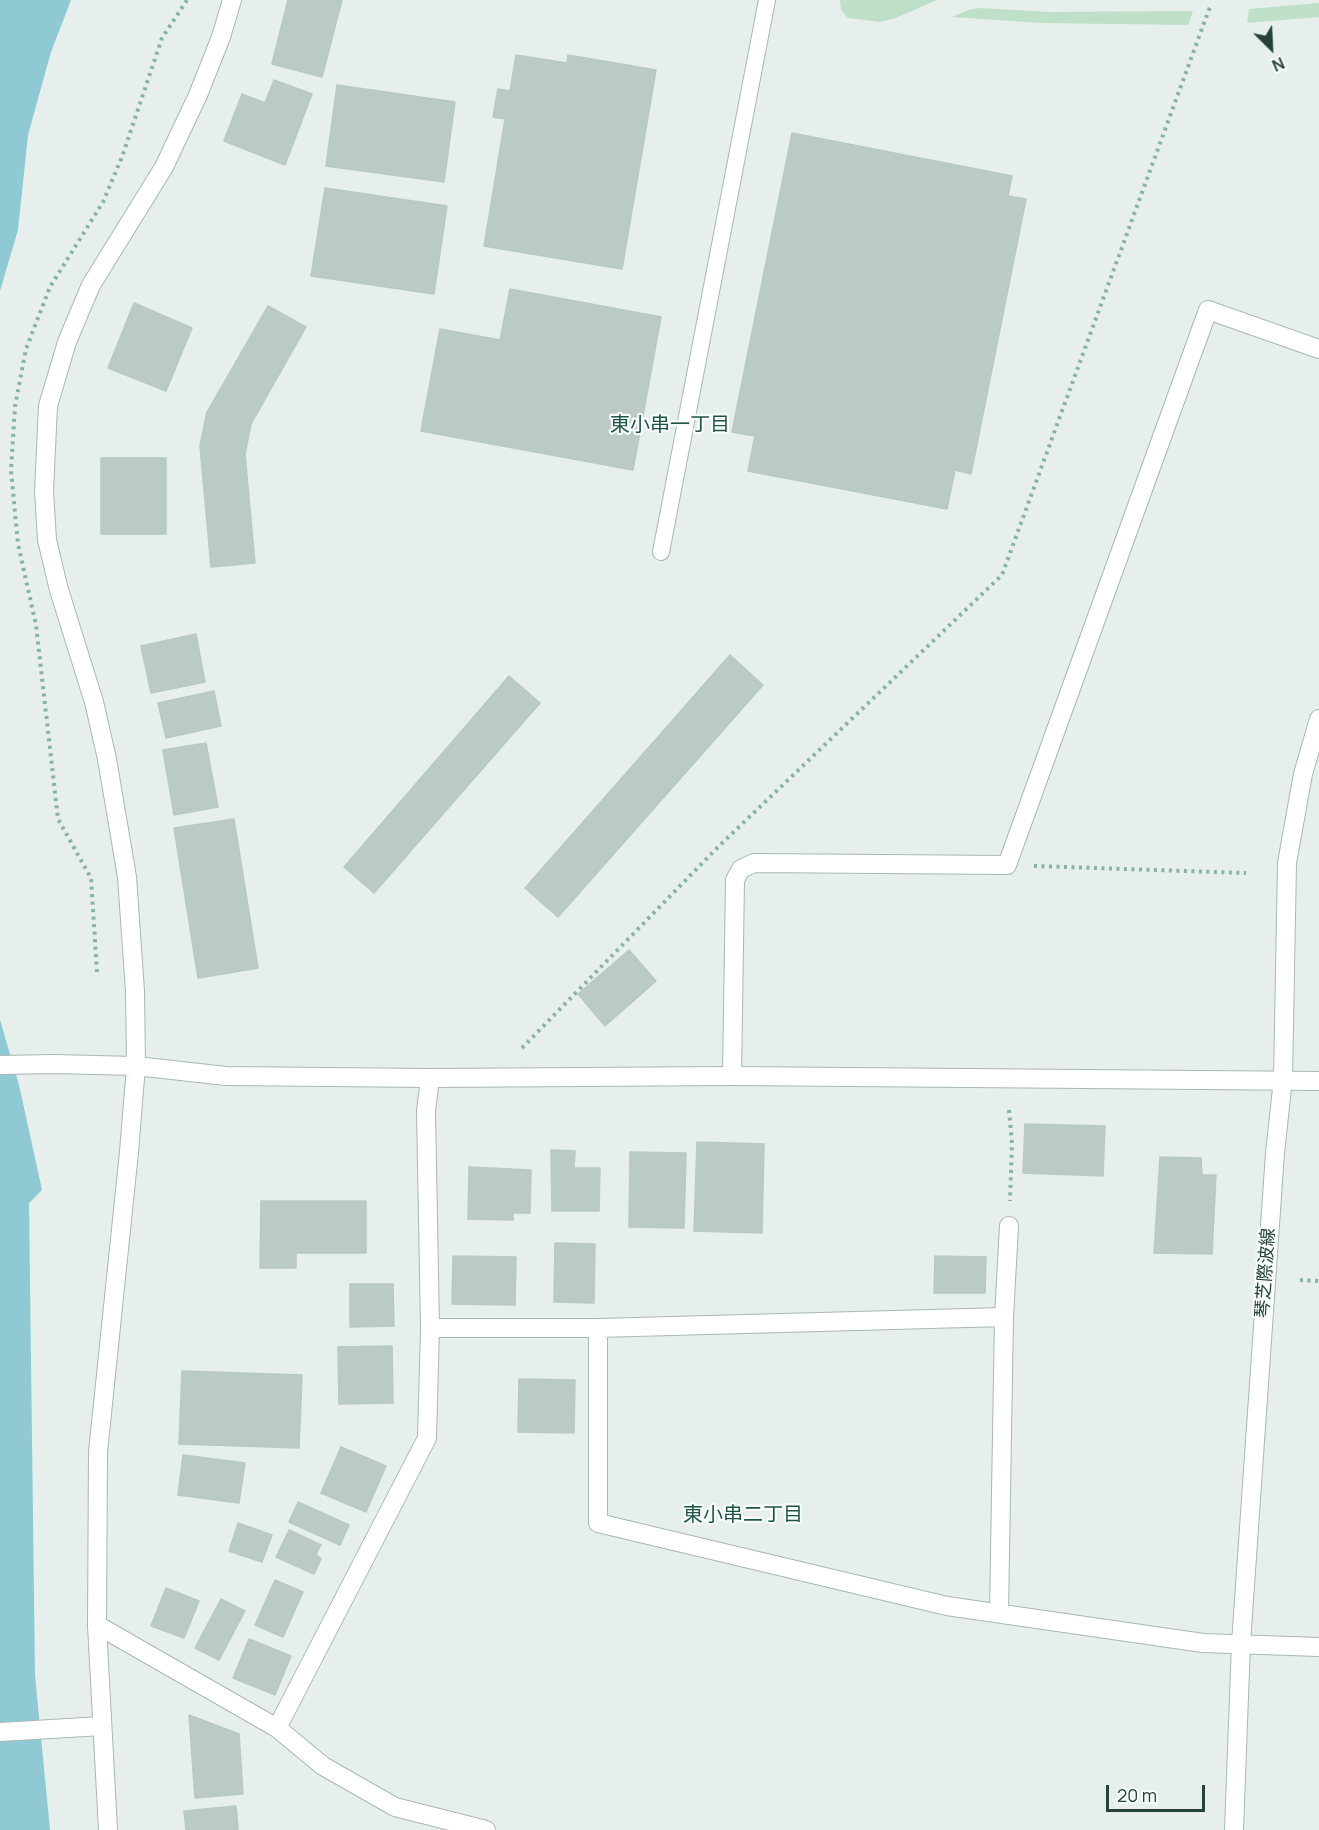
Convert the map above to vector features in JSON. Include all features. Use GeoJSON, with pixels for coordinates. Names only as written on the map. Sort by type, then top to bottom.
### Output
{"type":"FeatureCollection","features":[{"type":"Feature","properties":{"kind":"street"},"geometry":{"type":"LineString","coordinates":[[108,1830],[97,1625],[98,1452],[136,1066],[135,991],[128,877],[107,759],[94,702],[59,590],[47,540],[44,491],[48,406],[67,342],[91,285],[164,167],[198,95],[221,38],[232,0]]}},
{"type":"Feature","properties":{"kind":"street"},"geometry":{"type":"LineString","coordinates":[[732,1076],[735,880],[741,869],[754,863],[1007,865],[1208,310],[1319,349]]}},
{"type":"Feature","properties":{"kind":"street","name":"琴芝際波線"},"geometry":{"type":"LineString","coordinates":[[1234,1830],[1241,1643],[1275,1153],[1283,1080],[1287,863],[1302,774],[1319,719]]}},
{"type":"Feature","properties":{"kind":"street"},"geometry":{"type":"LineString","coordinates":[[0,1065],[136,1066],[226,1076],[430,1078],[732,1076],[1319,1081]]}},
{"type":"Feature","properties":{"kind":"street"},"geometry":{"type":"LineString","coordinates":[[277,1728],[427,1438],[430,1328],[426,1111],[430,1078]]}},
{"type":"Feature","properties":{"kind":"street"},"geometry":{"type":"LineString","coordinates":[[999,1612],[1004,1317],[1009,1226]]}},
{"type":"Feature","properties":{"kind":"street"},"geometry":{"type":"LineString","coordinates":[[430,1328],[598,1328],[1004,1317]]}},
{"type":"Feature","properties":{"kind":"street"},"geometry":{"type":"LineString","coordinates":[[598,1328],[598,1523],[947,1606],[1203,1643],[1319,1647]]}},
{"type":"Feature","properties":{"kind":"street"},"geometry":{"type":"LineString","coordinates":[[97,1625],[277,1728],[323,1766],[395,1807],[486,1830]]}},
{"type":"Feature","properties":{"kind":"street"},"geometry":{"type":"LineString","coordinates":[[0,1732],[102,1726]]}},
{"type":"Feature","properties":{"kind":"lane"},"geometry":{"type":"LineString","coordinates":[[661,552],[767,0]]}},
{"type":"Feature","properties":{"kind":"path"},"geometry":{"type":"LineString","coordinates":[[522,1048],[717,848],[1002,575],[1211,4]]}},
{"type":"Feature","properties":{"kind":"path"},"geometry":{"type":"LineString","coordinates":[[1007,865],[1246,873]]}},
{"type":"Feature","properties":{"kind":"path"},"geometry":{"type":"LineString","coordinates":[[1009,1110],[1012,1143],[1009,1226]]}},
{"type":"Feature","properties":{"kind":"path"},"geometry":{"type":"LineString","coordinates":[[1300,1280],[1319,1281]]}},
{"type":"Feature","properties":{"kind":"green space"},"geometry":{"type":"Polygon","coordinates":[[[840,0],[937,0],[896,18],[880,22],[848,18],[841,10],[840,0]]]}},
{"type":"Feature","properties":{"kind":"green space"},"geometry":{"type":"Polygon","coordinates":[[[1319,3],[1319,17],[1247,23],[1249,9],[1319,3]]]}},
{"type":"Feature","properties":{"kind":"green space"},"geometry":{"type":"Polygon","coordinates":[[[979,8],[1049,12],[1193,11],[1188,25],[1041,23],[952,17],[979,8]]]}},
{"type":"Feature","properties":{"kind":"water"},"geometry":{"type":"Polygon","coordinates":[[[0,0],[71,0],[51,52],[28,135],[18,230],[0,291],[0,0]]]}},
{"type":"Feature","properties":{"kind":"water"},"geometry":{"type":"Polygon","coordinates":[[[0,1020],[19,1085],[42,1190],[29,1203],[35,1676],[50,1830],[0,1830],[0,1020]]]}},
{"type":"Feature","properties":{"kind":"building"},"geometry":{"type":"Polygon","coordinates":[[[288,0],[342,0],[322,77],[272,64],[288,0]]]}},
{"type":"Feature","properties":{"kind":"building"},"geometry":{"type":"Polygon","coordinates":[[[516,55],[567,63],[568,55],[656,70],[622,269],[484,246],[505,119],[493,117],[498,89],[510,91],[516,55]]]}},
{"type":"Feature","properties":{"kind":"building"},"geometry":{"type":"Polygon","coordinates":[[[274,80],[312,94],[285,165],[224,141],[242,94],[265,103],[274,80]]]}},
{"type":"Feature","properties":{"kind":"building"},"geometry":{"type":"Polygon","coordinates":[[[337,85],[455,102],[444,182],[326,166],[337,85]]]}},
{"type":"Feature","properties":{"kind":"building"},"geometry":{"type":"Polygon","coordinates":[[[792,133],[1012,176],[1008,196],[1026,199],[971,474],[955,470],[947,509],[748,471],[755,436],[732,432],[792,133]]]}},
{"type":"Feature","properties":{"kind":"building"},"geometry":{"type":"Polygon","coordinates":[[[325,188],[447,206],[434,294],[311,276],[325,188]]]}},
{"type":"Feature","properties":{"kind":"building"},"geometry":{"type":"Polygon","coordinates":[[[510,289],[661,317],[633,470],[421,431],[440,329],[500,340],[510,289]]]}},
{"type":"Feature","properties":{"kind":"building"},"geometry":{"type":"Polygon","coordinates":[[[134,303],[192,328],[166,391],[108,368],[134,303]]]}},
{"type":"Feature","properties":{"kind":"building"},"geometry":{"type":"Polygon","coordinates":[[[268,306],[306,327],[251,424],[245,454],[255,563],[211,567],[200,446],[207,412],[268,306]]]}},
{"type":"Feature","properties":{"kind":"building"},"geometry":{"type":"Polygon","coordinates":[[[101,458],[166,458],[166,534],[101,534],[101,458]]]}},
{"type":"Feature","properties":{"kind":"building"},"geometry":{"type":"Polygon","coordinates":[[[196,634],[205,682],[151,693],[141,646],[196,634]]]}},
{"type":"Feature","properties":{"kind":"building"},"geometry":{"type":"Polygon","coordinates":[[[730,655],[763,685],[558,917],[525,888],[730,655]]]}},
{"type":"Feature","properties":{"kind":"building"},"geometry":{"type":"Polygon","coordinates":[[[509,676],[540,703],[374,893],[344,867],[509,676]]]}},
{"type":"Feature","properties":{"kind":"building"},"geometry":{"type":"Polygon","coordinates":[[[214,691],[221,726],[166,738],[158,703],[214,691]]]}},
{"type":"Feature","properties":{"kind":"building"},"geometry":{"type":"Polygon","coordinates":[[[206,743],[218,807],[174,815],[163,750],[206,743]]]}},
{"type":"Feature","properties":{"kind":"building"},"geometry":{"type":"Polygon","coordinates":[[[234,819],[258,968],[198,978],[174,828],[234,819]]]}},
{"type":"Feature","properties":{"kind":"building"},"geometry":{"type":"Polygon","coordinates":[[[629,950],[656,981],[605,1026],[578,994],[629,950]]]}},
{"type":"Feature","properties":{"kind":"building"},"geometry":{"type":"Polygon","coordinates":[[[1025,1124],[1105,1126],[1103,1176],[1023,1173],[1025,1124]]]}},
{"type":"Feature","properties":{"kind":"building"},"geometry":{"type":"Polygon","coordinates":[[[697,1142],[764,1144],[762,1233],[694,1231],[697,1142]]]}},
{"type":"Feature","properties":{"kind":"building"},"geometry":{"type":"Polygon","coordinates":[[[551,1150],[575,1151],[574,1168],[600,1168],[599,1211],[552,1211],[551,1150]]]}},
{"type":"Feature","properties":{"kind":"building"},"geometry":{"type":"Polygon","coordinates":[[[630,1152],[686,1153],[684,1228],[629,1227],[630,1152]]]}},
{"type":"Feature","properties":{"kind":"building"},"geometry":{"type":"Polygon","coordinates":[[[1160,1157],[1201,1158],[1202,1175],[1216,1175],[1212,1254],[1154,1253],[1160,1157]]]}},
{"type":"Feature","properties":{"kind":"building"},"geometry":{"type":"Polygon","coordinates":[[[469,1167],[531,1170],[530,1213],[513,1213],[513,1220],[468,1219],[469,1167]]]}},
{"type":"Feature","properties":{"kind":"building"},"geometry":{"type":"Polygon","coordinates":[[[261,1201],[366,1201],[366,1253],[296,1253],[296,1268],[260,1268],[261,1201]]]}},
{"type":"Feature","properties":{"kind":"building"},"geometry":{"type":"Polygon","coordinates":[[[555,1243],[595,1244],[594,1303],[554,1302],[555,1243]]]}},
{"type":"Feature","properties":{"kind":"building"},"geometry":{"type":"Polygon","coordinates":[[[453,1256],[516,1257],[515,1305],[452,1304],[453,1256]]]}},
{"type":"Feature","properties":{"kind":"building"},"geometry":{"type":"Polygon","coordinates":[[[935,1256],[986,1257],[985,1293],[934,1293],[935,1256]]]}},
{"type":"Feature","properties":{"kind":"building"},"geometry":{"type":"Polygon","coordinates":[[[350,1284],[393,1284],[394,1326],[350,1327],[350,1284]]]}},
{"type":"Feature","properties":{"kind":"building"},"geometry":{"type":"Polygon","coordinates":[[[392,1346],[393,1403],[339,1404],[338,1347],[392,1346]]]}},
{"type":"Feature","properties":{"kind":"building"},"geometry":{"type":"Polygon","coordinates":[[[182,1371],[302,1375],[299,1448],[179,1444],[182,1371]]]}},
{"type":"Feature","properties":{"kind":"building"},"geometry":{"type":"Polygon","coordinates":[[[519,1379],[575,1380],[574,1433],[518,1432],[519,1379]]]}},
{"type":"Feature","properties":{"kind":"building"},"geometry":{"type":"Polygon","coordinates":[[[341,1447],[386,1466],[366,1512],[321,1493],[341,1447]]]}},
{"type":"Feature","properties":{"kind":"building"},"geometry":{"type":"Polygon","coordinates":[[[183,1455],[245,1463],[239,1503],[178,1495],[183,1455]]]}},
{"type":"Feature","properties":{"kind":"building"},"geometry":{"type":"Polygon","coordinates":[[[298,1502],[349,1525],[340,1545],[289,1522],[298,1502]]]}},
{"type":"Feature","properties":{"kind":"building"},"geometry":{"type":"Polygon","coordinates":[[[238,1523],[272,1535],[262,1562],[229,1551],[238,1523]]]}},
{"type":"Feature","properties":{"kind":"building"},"geometry":{"type":"Polygon","coordinates":[[[289,1530],[321,1545],[316,1554],[321,1559],[314,1574],[276,1557],[289,1530]]]}},
{"type":"Feature","properties":{"kind":"building"},"geometry":{"type":"Polygon","coordinates":[[[275,1580],[303,1592],[283,1637],[255,1625],[275,1580]]]}},
{"type":"Feature","properties":{"kind":"building"},"geometry":{"type":"Polygon","coordinates":[[[166,1588],[199,1601],[184,1638],[151,1626],[166,1588]]]}},
{"type":"Feature","properties":{"kind":"building"},"geometry":{"type":"Polygon","coordinates":[[[221,1599],[245,1611],[219,1660],[195,1648],[221,1599]]]}},
{"type":"Feature","properties":{"kind":"building"},"geometry":{"type":"Polygon","coordinates":[[[249,1639],[291,1656],[275,1695],[233,1678],[249,1639]]]}},
{"type":"Feature","properties":{"kind":"building"},"geometry":{"type":"Polygon","coordinates":[[[189,1715],[239,1734],[243,1794],[195,1798],[189,1715]]]}},
{"type":"Feature","properties":{"kind":"building"},"geometry":{"type":"Polygon","coordinates":[[[236,1806],[238,1830],[186,1830],[184,1811],[236,1806]]]}},
{"type":"Feature","properties":{"kind":"district","name":"東小串一丁目"},"geometry":{"type":"Point","coordinates":[670,425]}},
{"type":"Feature","properties":{"kind":"district","name":"東小串二丁目"},"geometry":{"type":"Point","coordinates":[743,1515]}}]}
